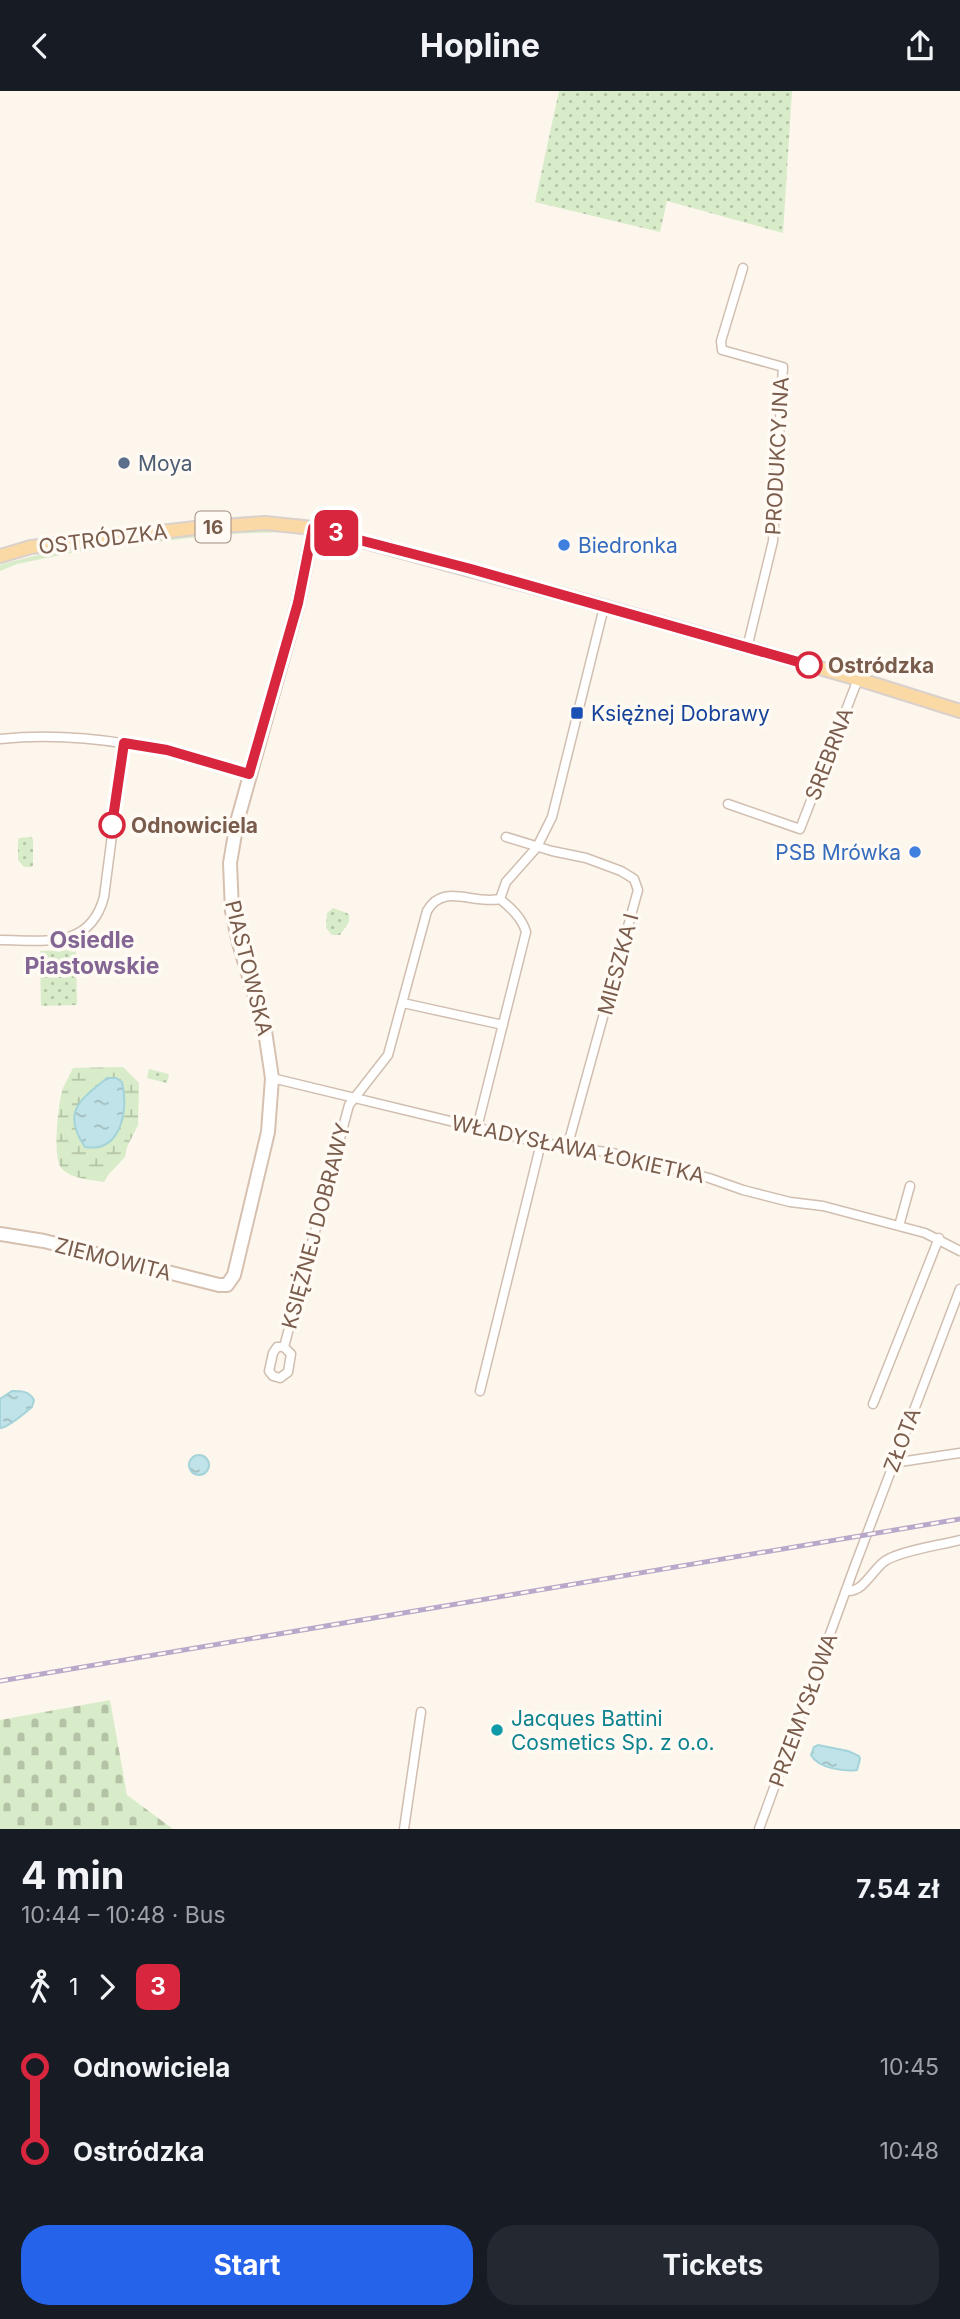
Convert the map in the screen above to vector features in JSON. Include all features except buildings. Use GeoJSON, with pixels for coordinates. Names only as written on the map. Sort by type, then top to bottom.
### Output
{"type":"FeatureCollection","features":[{"type":"Feature","properties":{"kind":"main road","name":"OSTRÓDZKA"},"geometry":{"type":"LineString","coordinates":[[0,556],[40,546],[195,528],[265,523],[313,528],[858,679]]}},
{"type":"Feature","properties":{"kind":"main road","name":"16"},"geometry":{"type":"LineString","coordinates":[[858,679],[960,711]]}},
{"type":"Feature","properties":{"kind":"street","name":"PRODUKCYJNA"},"geometry":{"type":"LineString","coordinates":[[743,268],[720,341],[722,350],[783,367],[773,541],[747,648]]}},
{"type":"Feature","properties":{"kind":"street","name":"PIASTOWSKA"},"geometry":{"type":"LineString","coordinates":[[226,1285],[234,1275],[260,1173],[268,1132],[272,1078],[265,1031],[232,911],[230,863],[249,774],[298,603],[313,528]]}},
{"type":"Feature","properties":{"kind":"street"},"geometry":{"type":"LineString","coordinates":[[477,1128],[526,932],[515,912],[500,899],[506,882],[537,847],[552,817],[604,607]]}},
{"type":"Feature","properties":{"kind":"street","name":"SREBRNA"},"geometry":{"type":"LineString","coordinates":[[728,804],[800,829],[858,679]]}},
{"type":"Feature","properties":{"kind":"street"},"geometry":{"type":"LineString","coordinates":[[0,739],[64,737],[124,743],[167,750],[249,774]]}},
{"type":"Feature","properties":{"kind":"street"},"geometry":{"type":"LineString","coordinates":[[0,940],[68,938],[89,927],[97,915],[104,897],[124,743]]}},
{"type":"Feature","properties":{"kind":"street"},"geometry":{"type":"LineString","coordinates":[[506,837],[537,847]]}},
{"type":"Feature","properties":{"kind":"street","name":"MIESZKA I"},"geometry":{"type":"LineString","coordinates":[[537,847],[586,858],[621,871],[634,879],[638,890],[570,1137],[563,1147]]}},
{"type":"Feature","properties":{"kind":"street","name":"KSIĘŻNEJ DOBRAWY"},"geometry":{"type":"LineString","coordinates":[[284,1346],[346,1113],[353,1098],[387,1055],[427,911],[431,904],[446,895],[479,901],[500,899]]}},
{"type":"Feature","properties":{"kind":"street"},"geometry":{"type":"LineString","coordinates":[[403,1003],[503,1025]]}},
{"type":"Feature","properties":{"kind":"street","name":"WŁADYSŁAWA ŁOKIETKA"},"geometry":{"type":"LineString","coordinates":[[272,1078],[541,1143],[613,1153],[778,1199],[823,1206],[899,1226],[939,1238],[960,1251]]}},
{"type":"Feature","properties":{"kind":"street"},"geometry":{"type":"LineString","coordinates":[[480,1391],[541,1143]]}},
{"type":"Feature","properties":{"kind":"street"},"geometry":{"type":"LineString","coordinates":[[899,1226],[910,1186]]}},
{"type":"Feature","properties":{"kind":"street","name":"ZIEMOWITA"},"geometry":{"type":"LineString","coordinates":[[0,1234],[44,1241],[226,1285]]}},
{"type":"Feature","properties":{"kind":"street"},"geometry":{"type":"LineString","coordinates":[[873,1404],[939,1238]]}},
{"type":"Feature","properties":{"kind":"street","name":"ZŁOTA"},"geometry":{"type":"LineString","coordinates":[[847,1591],[960,1289]]}},
{"type":"Feature","properties":{"kind":"street"},"geometry":{"type":"LineString","coordinates":[[894,1463],[960,1453]]}},
{"type":"Feature","properties":{"kind":"street"},"geometry":{"type":"LineString","coordinates":[[847,1591],[854,1591],[862,1585],[888,1558],[960,1540]]}},
{"type":"Feature","properties":{"kind":"street","name":"PRZEMYSŁOWA"},"geometry":{"type":"LineString","coordinates":[[759,1829],[847,1591]]}},
{"type":"Feature","properties":{"kind":"street"},"geometry":{"type":"LineString","coordinates":[[404,1829],[421,1712]]}},
{"type":"Feature","properties":{"kind":"green space"},"geometry":{"type":"Polygon","coordinates":[[[559,91],[792,91],[783,233],[667,201],[660,232],[535,202],[559,91]]]}},
{"type":"Feature","properties":{"kind":"green space"},"geometry":{"type":"Polygon","coordinates":[[[251,529],[286,532],[221,534],[76,552],[17,564],[0,571],[2,564],[46,553],[251,529]]]}},
{"type":"Feature","properties":{"kind":"green space"},"geometry":{"type":"Polygon","coordinates":[[[31,837],[33,865],[24,867],[18,860],[18,840],[31,837]]]}},
{"type":"Feature","properties":{"kind":"green space"},"geometry":{"type":"Polygon","coordinates":[[[333,908],[349,914],[349,922],[340,935],[332,935],[326,928],[327,913],[333,908]]]}},
{"type":"Feature","properties":{"kind":"green space"},"geometry":{"type":"Polygon","coordinates":[[[76,950],[77,1005],[41,1006],[40,951],[76,950]]]}},
{"type":"Feature","properties":{"kind":"green space"},"geometry":{"type":"Polygon","coordinates":[[[123,1067],[139,1083],[138,1125],[125,1157],[104,1182],[71,1175],[62,1169],[57,1154],[58,1117],[64,1085],[73,1068],[123,1067]]]}},
{"type":"Feature","properties":{"kind":"green space"},"geometry":{"type":"Polygon","coordinates":[[[149,1069],[169,1074],[167,1083],[147,1078],[149,1069]]]}},
{"type":"Feature","properties":{"kind":"green space"},"geometry":{"type":"Polygon","coordinates":[[[110,1700],[127,1795],[173,1829],[0,1829],[0,1720],[110,1700]]]}},
{"type":"Feature","properties":{"kind":"water"},"geometry":{"type":"Polygon","coordinates":[[[107,1078],[116,1078],[122,1082],[124,1105],[120,1127],[107,1143],[97,1147],[85,1147],[78,1135],[74,1116],[82,1100],[107,1078]]]}},
{"type":"Feature","properties":{"kind":"water"},"geometry":{"type":"Polygon","coordinates":[[[12,1391],[22,1391],[30,1395],[34,1400],[32,1407],[0,1428],[0,1399],[12,1391]]]}},
{"type":"Feature","properties":{"kind":"water"},"geometry":{"type":"Polygon","coordinates":[[[199,1455],[206,1458],[209,1465],[206,1472],[199,1475],[192,1472],[189,1465],[192,1458],[199,1455]]]}},
{"type":"Feature","properties":{"kind":"water"},"geometry":{"type":"Polygon","coordinates":[[[818,1745],[859,1756],[857,1770],[839,1770],[819,1763],[811,1755],[814,1747],[818,1745]]]}},
{"type":"Feature","properties":{"kind":"railway"},"geometry":{"type":"LineString","coordinates":[[0,1681],[960,1519]]}},
{"type":"Feature","properties":{"kind":"bus line","name":"3"},"geometry":{"type":"LineString","coordinates":[[112,825],[124,743],[167,750],[249,774],[298,603],[313,528],[471,569],[809,665]]}},
{"type":"Feature","properties":{"kind":"place","name":"Moya"},"geometry":{"type":"Point","coordinates":[124,463]}},
{"type":"Feature","properties":{"kind":"place","name":"Biedronka"},"geometry":{"type":"Point","coordinates":[564,545]}},
{"type":"Feature","properties":{"kind":"place","name":"Ostródzka"},"geometry":{"type":"Point","coordinates":[809,665]}},
{"type":"Feature","properties":{"kind":"place","name":"Księżnej Dobrawy"},"geometry":{"type":"Point","coordinates":[577,713]}},
{"type":"Feature","properties":{"kind":"place","name":"Odnowiciela"},"geometry":{"type":"Point","coordinates":[112,825]}},
{"type":"Feature","properties":{"kind":"place","name":"PSB Mrówka"},"geometry":{"type":"Point","coordinates":[915,852]}},
{"type":"Feature","properties":{"kind":"place","name":"Jacques Battini Cosmetics Sp. z o.o."},"geometry":{"type":"Point","coordinates":[497,1730]}},
{"type":"Feature","properties":{"kind":"district","name":"Osiedle Piastowskie"},"geometry":{"type":"Point","coordinates":[92,953]}}]}
